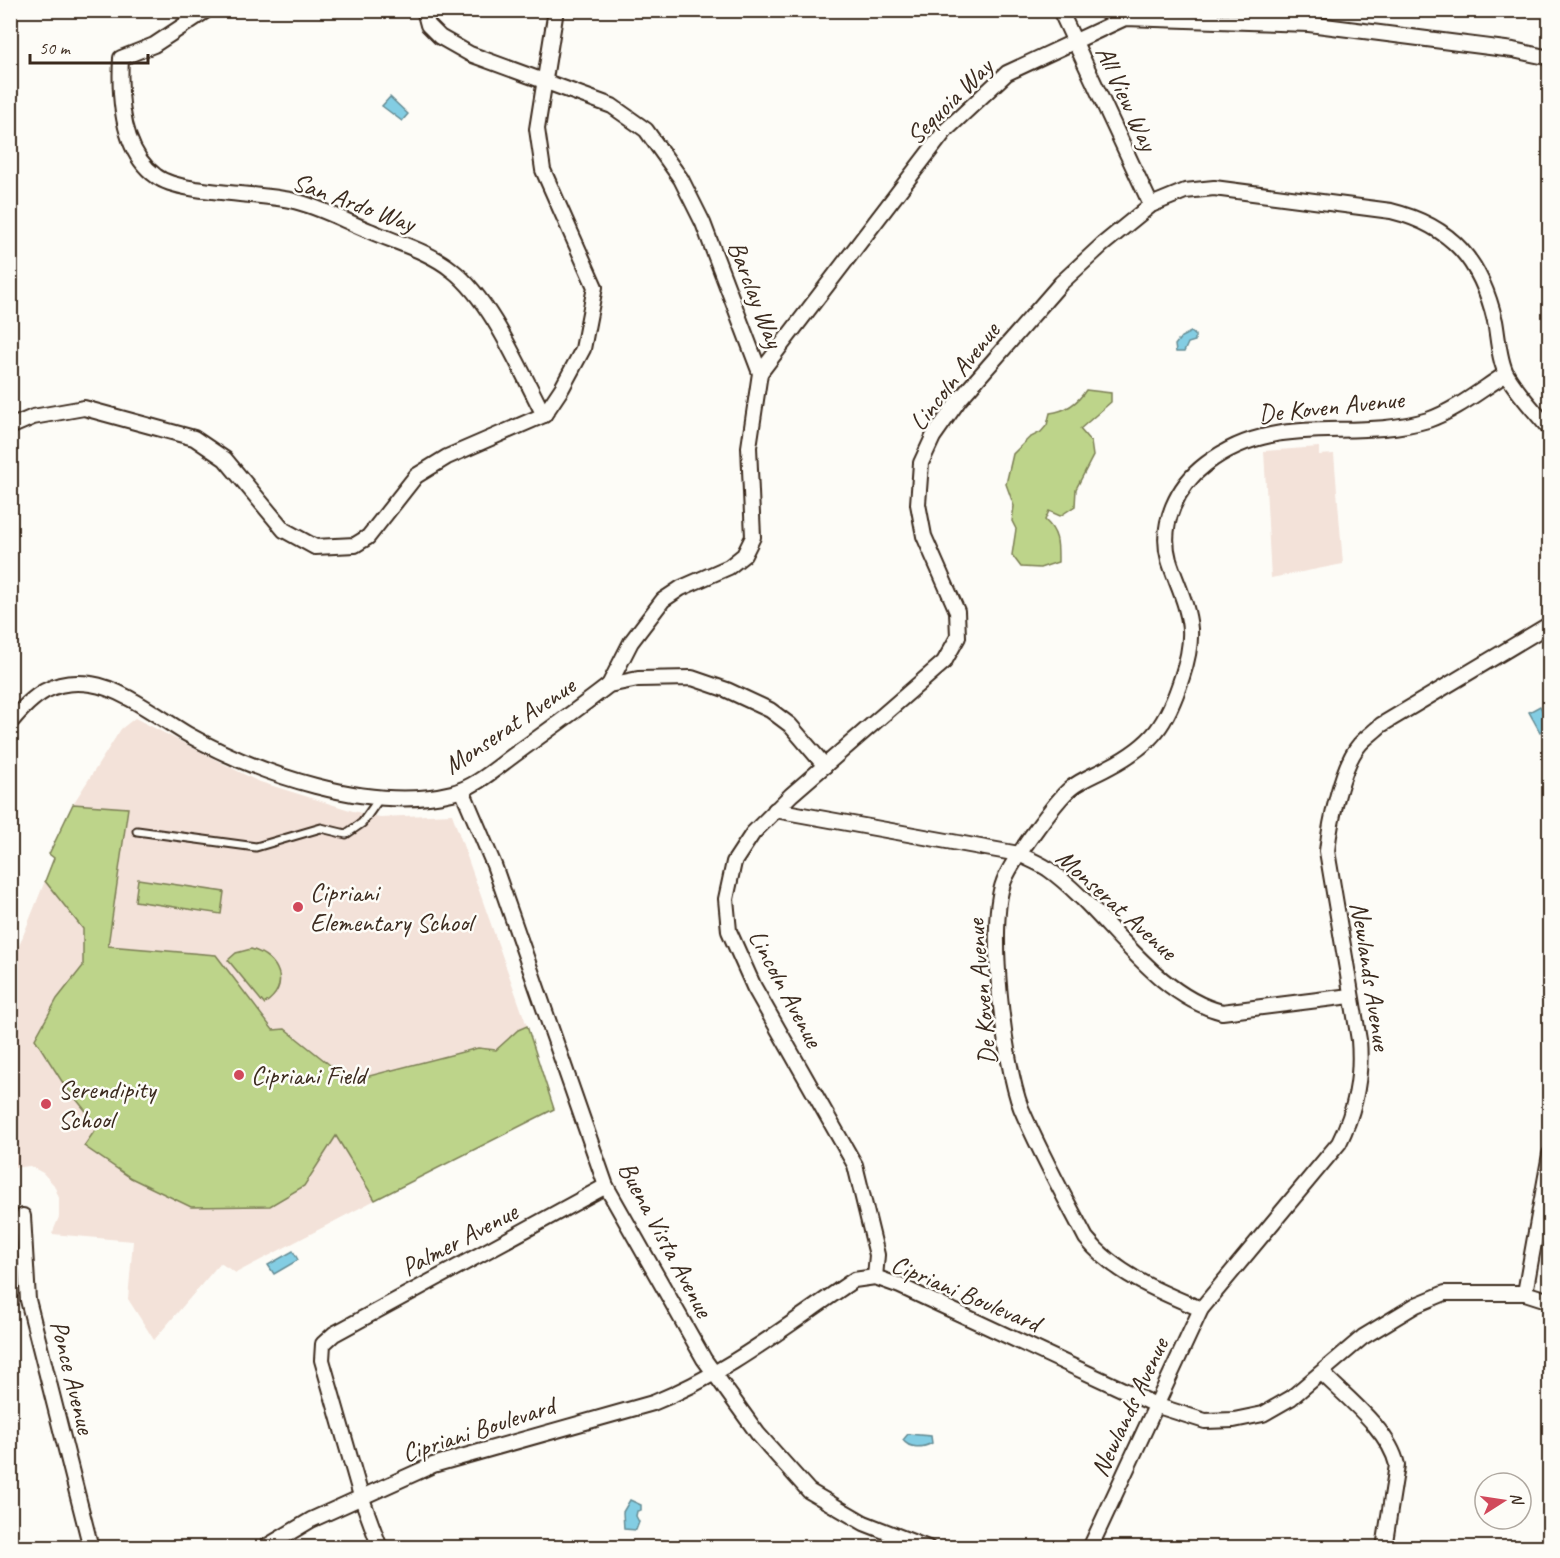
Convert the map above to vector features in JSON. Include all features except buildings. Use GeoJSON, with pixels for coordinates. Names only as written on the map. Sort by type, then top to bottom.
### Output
{"type":"FeatureCollection","features":[{"type":"Feature","properties":{"kind":"street","name":"San Ardo Way"},"geometry":{"type":"LineString","coordinates":[[207,10],[154,45],[121,58],[120,86],[132,147],[156,176],[176,186],[294,201],[431,257],[452,270],[480,298],[544,415]]}},
{"type":"Feature","properties":{"kind":"street","name":"Barclay Way"},"geometry":{"type":"LineString","coordinates":[[424,10],[428,25],[440,37],[470,54],[612,106],[632,117],[666,155],[704,223],[760,373],[749,447],[753,537],[744,555],[729,567],[681,588],[663,600],[631,642],[609,685]]}},
{"type":"Feature","properties":{"kind":"street"},"geometry":{"type":"LineString","coordinates":[[10,427],[33,417],[84,408],[194,438],[225,459],[284,530],[315,547],[335,547],[355,545],[368,537],[416,476],[447,457],[544,415],[583,349],[595,287],[543,170],[537,129],[556,10]]}},
{"type":"Feature","properties":{"kind":"street","name":"All View Way"},"geometry":{"type":"LineString","coordinates":[[1060,10],[1151,205]]}},
{"type":"Feature","properties":{"kind":"street","name":"Sequoia Way"},"geometry":{"type":"LineString","coordinates":[[760,373],[945,130],[1006,73],[1125,18],[1309,24],[1513,50],[1550,58]]}},
{"type":"Feature","properties":{"kind":"street","name":"Lincoln Avenue"},"geometry":{"type":"LineString","coordinates":[[875,1277],[878,1255],[855,1165],[754,987],[729,931],[726,899],[734,862],[753,833],[775,810],[944,662],[958,637],[957,610],[924,536],[918,504],[921,463],[933,437],[960,400],[1061,283],[1151,205],[1185,191],[1214,188],[1391,211],[1419,218],[1441,231],[1471,260],[1491,303],[1506,374],[1550,430]]}},
{"type":"Feature","properties":{"kind":"street","name":"De Koven Avenue"},"geometry":{"type":"LineString","coordinates":[[1201,1310],[1157,1290],[1098,1254],[1086,1238],[1021,1106],[1006,1050],[997,909],[1004,880],[1019,854],[1071,788],[1122,760],[1152,739],[1174,704],[1187,660],[1190,630],[1184,599],[1169,559],[1166,540],[1168,519],[1180,490],[1202,466],[1236,444],[1264,435],[1402,424],[1431,419],[1506,374]]}},
{"type":"Feature","properties":{"kind":"street","name":"Newlands Avenue"},"geometry":{"type":"LineString","coordinates":[[1090,1548],[1201,1310],[1340,1143],[1353,1114],[1361,1062],[1327,851],[1329,833],[1346,772],[1359,745],[1382,725],[1550,624]]}},
{"type":"Feature","properties":{"kind":"street","name":"Monserat Avenue"},"geometry":{"type":"LineString","coordinates":[[10,723],[28,700],[43,691],[73,682],[92,684],[113,691],[202,742],[320,787],[379,799],[415,798],[462,790],[609,685],[638,680],[692,678],[727,690],[770,710],[790,725],[825,766]]}},
{"type":"Feature","properties":{"kind":"street","name":"Buena Vista Avenue"},"geometry":{"type":"LineString","coordinates":[[462,790],[494,865],[606,1186],[704,1359],[758,1434],[809,1491],[864,1523],[928,1548]]}},
{"type":"Feature","properties":{"kind":"street","name":"Monserat Avenue"},"geometry":{"type":"LineString","coordinates":[[775,810],[1019,854],[1054,874],[1170,986],[1209,1009],[1222,1012],[1350,996]]}},
{"type":"Feature","properties":{"kind":"street"},"geometry":{"type":"LineString","coordinates":[[1525,1293],[1544,1212],[1550,1154]]}},
{"type":"Feature","properties":{"kind":"street","name":"Palmer Avenue"},"geometry":{"type":"LineString","coordinates":[[361,1496],[322,1360],[323,1344],[334,1334],[606,1186]]}},
{"type":"Feature","properties":{"kind":"street","name":"Ponce Avenue"},"geometry":{"type":"LineString","coordinates":[[23,1216],[28,1300],[91,1548]]}},
{"type":"Feature","properties":{"kind":"street","name":"Cipriani Boulevard"},"geometry":{"type":"LineString","coordinates":[[264,1548],[311,1520],[433,1465],[653,1403],[717,1374],[854,1280],[875,1277],[900,1286],[1158,1406],[1205,1421],[1246,1418],[1263,1414],[1291,1398],[1363,1337],[1416,1305],[1445,1293],[1525,1293],[1550,1301]]}},
{"type":"Feature","properties":{"kind":"street"},"geometry":{"type":"LineString","coordinates":[[1322,1373],[1387,1439],[1395,1453],[1397,1465],[1384,1548]]}},
{"type":"Feature","properties":{"kind":"street"},"geometry":{"type":"LineString","coordinates":[[361,1496],[380,1548]]}},
{"type":"Feature","properties":{"kind":"lane"},"geometry":{"type":"LineString","coordinates":[[137,831],[256,847],[321,828],[346,834],[362,823],[379,799]]}},
{"type":"Feature","properties":{"kind":"shaded area"},"geometry":{"type":"Polygon","coordinates":[[[1319,447],[1319,455],[1334,454],[1343,564],[1271,578],[1264,451],[1319,447]]]}},
{"type":"Feature","properties":{"kind":"shaded area","name":"Cipriani Elementary School"},"geometry":{"type":"Polygon","coordinates":[[[135,718],[257,781],[353,811],[380,817],[452,814],[527,1026],[518,1030],[496,1050],[478,1048],[387,1074],[350,1081],[274,1030],[216,955],[108,946],[128,808],[73,804],[121,729],[135,718]]]}},
{"type":"Feature","properties":{"kind":"shaded area","name":"Serendipity School"},"geometry":{"type":"Polygon","coordinates":[[[45,881],[83,929],[83,966],[57,999],[63,1083],[98,1126],[84,1146],[304,1186],[336,1135],[375,1200],[236,1273],[220,1263],[154,1340],[128,1299],[133,1241],[52,1234],[59,1217],[59,1198],[54,1185],[43,1173],[30,1166],[11,1168],[11,966],[45,881]]]}},
{"type":"Feature","properties":{"kind":"green space"},"geometry":{"type":"Polygon","coordinates":[[[1086,390],[1111,393],[1111,402],[1080,429],[1091,442],[1093,456],[1076,489],[1075,506],[1060,516],[1049,511],[1045,520],[1055,534],[1058,544],[1058,562],[1040,568],[1021,567],[1012,555],[1016,529],[1012,521],[1014,506],[1006,484],[1013,454],[1029,438],[1041,432],[1047,425],[1050,413],[1071,406],[1086,390]]]}},
{"type":"Feature","properties":{"kind":"green space"},"geometry":{"type":"Polygon","coordinates":[[[73,804],[128,808],[108,946],[216,955],[273,1030],[285,1029],[350,1081],[478,1048],[496,1050],[518,1030],[527,1026],[554,1109],[375,1200],[336,1136],[304,1186],[270,1206],[191,1207],[131,1178],[84,1146],[98,1126],[63,1083],[35,1039],[57,999],[83,966],[83,929],[45,881],[54,858],[49,854],[73,804]]]}},
{"type":"Feature","properties":{"kind":"green space"},"geometry":{"type":"Polygon","coordinates":[[[138,879],[224,892],[221,914],[135,901],[138,879]]]}},
{"type":"Feature","properties":{"kind":"green space"},"geometry":{"type":"Polygon","coordinates":[[[251,949],[269,958],[275,965],[280,981],[273,997],[264,1004],[228,960],[236,953],[251,949]]]}},
{"type":"Feature","properties":{"kind":"water"},"geometry":{"type":"Polygon","coordinates":[[[390,97],[408,114],[402,121],[382,106],[390,97]]]}},
{"type":"Feature","properties":{"kind":"water"},"geometry":{"type":"Polygon","coordinates":[[[1191,332],[1195,335],[1195,341],[1188,343],[1184,352],[1176,352],[1175,345],[1181,337],[1191,332]]]}},
{"type":"Feature","properties":{"kind":"water"},"geometry":{"type":"Polygon","coordinates":[[[1540,706],[1550,726],[1540,732],[1529,712],[1540,706]]]}},
{"type":"Feature","properties":{"kind":"water"},"geometry":{"type":"Polygon","coordinates":[[[293,1251],[298,1260],[274,1274],[268,1265],[293,1251]]]}},
{"type":"Feature","properties":{"kind":"water"},"geometry":{"type":"Polygon","coordinates":[[[908,1434],[931,1436],[932,1443],[920,1447],[909,1445],[903,1440],[908,1434]]]}},
{"type":"Feature","properties":{"kind":"water"},"geometry":{"type":"Polygon","coordinates":[[[630,1500],[641,1505],[641,1510],[637,1511],[636,1516],[639,1522],[636,1530],[624,1529],[623,1512],[630,1500]]]}},
{"type":"Feature","properties":{"kind":"place","name":"Cipriani Elementary School"},"geometry":{"type":"Point","coordinates":[298,907]}},
{"type":"Feature","properties":{"kind":"place","name":"Cipriani Field"},"geometry":{"type":"Point","coordinates":[239,1075]}},
{"type":"Feature","properties":{"kind":"place","name":"Serendipity School"},"geometry":{"type":"Point","coordinates":[46,1104]}}]}
